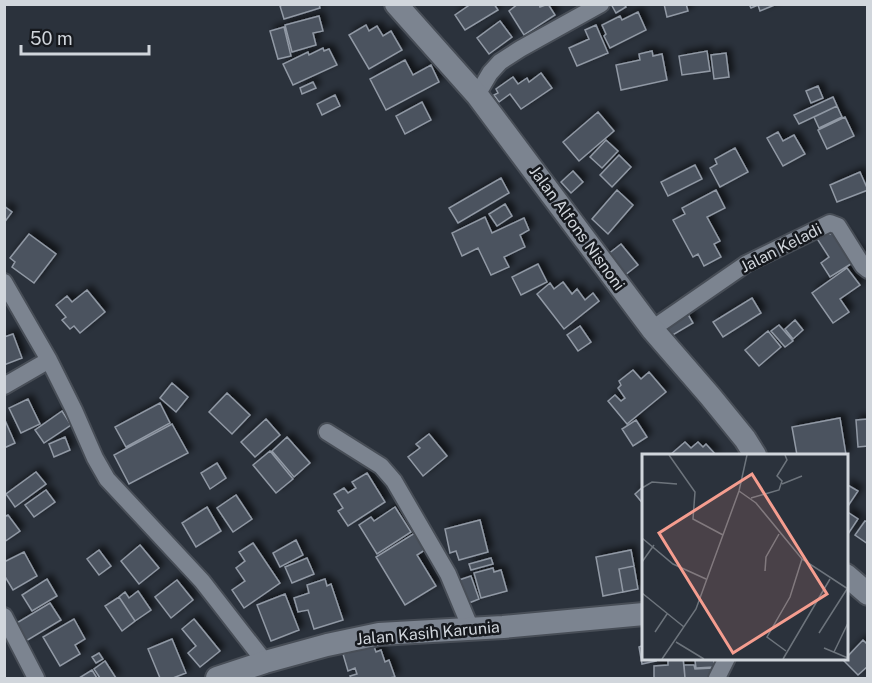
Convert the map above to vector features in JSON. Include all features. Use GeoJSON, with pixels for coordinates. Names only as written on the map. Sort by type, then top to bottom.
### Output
{"type":"FeatureCollection","features":[{"type":"Feature","properties":{"kind":"main road","name":"Jalan Alfons Nisnoni"},"geometry":{"type":"LineString","coordinates":[[396,4],[477,95],[652,329],[717,404],[754,454]]}},
{"type":"Feature","properties":{"kind":"main road"},"geometry":{"type":"LineString","coordinates":[[848,577],[867,594]]}},
{"type":"Feature","properties":{"kind":"main road","name":"Jalan Kasih Karunia"},"geometry":{"type":"LineString","coordinates":[[217,678],[327,645],[379,634],[471,629],[642,614]]}},
{"type":"Feature","properties":{"kind":"street"},"geometry":{"type":"LineString","coordinates":[[477,95],[490,73],[500,62],[601,4]]}},
{"type":"Feature","properties":{"kind":"street","name":"Jalan Keladi"},"geometry":{"type":"LineString","coordinates":[[652,329],[746,264],[830,223],[838,226],[867,270]]}},
{"type":"Feature","properties":{"kind":"street"},"geometry":{"type":"LineString","coordinates":[[4,282],[49,360],[107,479],[202,581],[265,662]]}},
{"type":"Feature","properties":{"kind":"street"},"geometry":{"type":"LineString","coordinates":[[4,386],[49,360]]}},
{"type":"Feature","properties":{"kind":"street"},"geometry":{"type":"LineString","coordinates":[[327,432],[381,466],[394,481],[448,574],[471,629]]}},
{"type":"Feature","properties":{"kind":"street"},"geometry":{"type":"LineString","coordinates":[[4,616],[36,678]]}},
{"type":"Feature","properties":{"kind":"street"},"geometry":{"type":"LineString","coordinates":[[717,678],[726,659]]}},
{"type":"Feature","properties":{"kind":"building"},"geometry":{"type":"Polygon","coordinates":[[[319,4],[320,8],[284,19],[280,6],[319,4]]]}},
{"type":"Feature","properties":{"kind":"building"},"geometry":{"type":"Polygon","coordinates":[[[471,4],[494,4],[498,10],[465,30],[455,15],[471,4]]]}},
{"type":"Feature","properties":{"kind":"building"},"geometry":{"type":"Polygon","coordinates":[[[518,4],[539,4],[540,7],[548,4],[555,15],[524,35],[509,11],[518,4]]]}},
{"type":"Feature","properties":{"kind":"building"},"geometry":{"type":"Polygon","coordinates":[[[611,4],[624,4],[626,7],[616,13],[611,4]]]}},
{"type":"Feature","properties":{"kind":"building"},"geometry":{"type":"Polygon","coordinates":[[[664,4],[686,4],[688,11],[667,17],[664,4]]]}},
{"type":"Feature","properties":{"kind":"building"},"geometry":{"type":"Polygon","coordinates":[[[749,4],[777,4],[760,11],[758,5],[751,8],[749,4]]]}},
{"type":"Feature","properties":{"kind":"building"},"geometry":{"type":"Polygon","coordinates":[[[638,12],[646,30],[610,48],[602,25],[620,16],[622,20],[638,12]]]}},
{"type":"Feature","properties":{"kind":"building"},"geometry":{"type":"Polygon","coordinates":[[[319,16],[323,31],[313,33],[316,45],[292,52],[285,25],[319,16]]]}},
{"type":"Feature","properties":{"kind":"building"},"geometry":{"type":"Polygon","coordinates":[[[500,21],[512,37],[489,54],[477,38],[500,21]]]}},
{"type":"Feature","properties":{"kind":"building"},"geometry":{"type":"Polygon","coordinates":[[[366,25],[369,31],[377,26],[383,36],[391,31],[402,50],[369,69],[349,35],[366,25]]]}},
{"type":"Feature","properties":{"kind":"building"},"geometry":{"type":"Polygon","coordinates":[[[596,25],[608,53],[577,66],[569,48],[589,39],[585,30],[596,25]]]}},
{"type":"Feature","properties":{"kind":"building"},"geometry":{"type":"Polygon","coordinates":[[[284,27],[291,56],[278,59],[270,31],[284,27]]]}},
{"type":"Feature","properties":{"kind":"building"},"geometry":{"type":"Polygon","coordinates":[[[323,48],[324,51],[329,49],[337,65],[293,85],[283,64],[308,52],[309,55],[323,48]]]}},
{"type":"Feature","properties":{"kind":"building"},"geometry":{"type":"Polygon","coordinates":[[[652,51],[653,56],[662,54],[667,80],[621,90],[616,65],[640,60],[639,54],[652,51]]]}},
{"type":"Feature","properties":{"kind":"building"},"geometry":{"type":"Polygon","coordinates":[[[707,51],[710,71],[682,75],[679,56],[707,51]]]}},
{"type":"Feature","properties":{"kind":"building"},"geometry":{"type":"Polygon","coordinates":[[[726,53],[729,77],[714,79],[711,55],[726,53]]]}},
{"type":"Feature","properties":{"kind":"building"},"geometry":{"type":"Polygon","coordinates":[[[405,60],[413,75],[431,65],[439,82],[386,110],[370,79],[405,60]]]}},
{"type":"Feature","properties":{"kind":"building"},"geometry":{"type":"Polygon","coordinates":[[[541,73],[552,88],[521,109],[510,94],[499,102],[494,95],[498,93],[496,89],[513,77],[518,84],[527,78],[529,82],[541,73]]]}},
{"type":"Feature","properties":{"kind":"building"},"geometry":{"type":"Polygon","coordinates":[[[313,82],[316,88],[302,94],[300,88],[313,82]]]}},
{"type":"Feature","properties":{"kind":"building"},"geometry":{"type":"Polygon","coordinates":[[[818,86],[823,98],[811,103],[806,91],[818,86]]]}},
{"type":"Feature","properties":{"kind":"building"},"geometry":{"type":"Polygon","coordinates":[[[335,95],[340,106],[322,115],[317,104],[335,95]]]}},
{"type":"Feature","properties":{"kind":"building"},"geometry":{"type":"Polygon","coordinates":[[[833,97],[837,106],[799,124],[794,115],[833,97]]]}},
{"type":"Feature","properties":{"kind":"building"},"geometry":{"type":"Polygon","coordinates":[[[422,102],[431,120],[405,134],[396,116],[422,102]]]}},
{"type":"Feature","properties":{"kind":"building"},"geometry":{"type":"Polygon","coordinates":[[[837,106],[842,117],[819,128],[814,117],[837,106]]]}},
{"type":"Feature","properties":{"kind":"building"},"geometry":{"type":"Polygon","coordinates":[[[598,112],[614,131],[579,161],[563,142],[598,112]]]}},
{"type":"Feature","properties":{"kind":"building"},"geometry":{"type":"Polygon","coordinates":[[[845,117],[854,136],[827,149],[818,130],[845,117]]]}},
{"type":"Feature","properties":{"kind":"building"},"geometry":{"type":"Polygon","coordinates":[[[778,132],[783,141],[794,135],[805,154],[783,166],[767,138],[778,132]]]}},
{"type":"Feature","properties":{"kind":"building"},"geometry":{"type":"Polygon","coordinates":[[[606,140],[618,151],[602,168],[590,157],[606,140]]]}},
{"type":"Feature","properties":{"kind":"building"},"geometry":{"type":"Polygon","coordinates":[[[735,148],[748,172],[720,187],[710,168],[717,164],[715,159],[735,148]]]}},
{"type":"Feature","properties":{"kind":"building"},"geometry":{"type":"Polygon","coordinates":[[[619,155],[631,167],[612,187],[600,175],[619,155]]]}},
{"type":"Feature","properties":{"kind":"building"},"geometry":{"type":"Polygon","coordinates":[[[695,165],[702,179],[668,196],[661,182],[695,165]]]}},
{"type":"Feature","properties":{"kind":"building"},"geometry":{"type":"Polygon","coordinates":[[[573,171],[583,182],[571,193],[561,182],[573,171]]]}},
{"type":"Feature","properties":{"kind":"building"},"geometry":{"type":"Polygon","coordinates":[[[860,172],[868,190],[837,202],[830,185],[860,172]]]}},
{"type":"Feature","properties":{"kind":"building"},"geometry":{"type":"Polygon","coordinates":[[[501,178],[509,193],[458,223],[449,208],[501,178]]]}},
{"type":"Feature","properties":{"kind":"building"},"geometry":{"type":"Polygon","coordinates":[[[617,190],[633,205],[608,234],[592,219],[617,190]]]}},
{"type":"Feature","properties":{"kind":"building"},"geometry":{"type":"Polygon","coordinates":[[[716,190],[725,208],[707,217],[720,241],[714,244],[721,257],[704,266],[698,254],[693,257],[673,220],[685,214],[682,208],[716,190]]]}},
{"type":"Feature","properties":{"kind":"building"},"geometry":{"type":"Polygon","coordinates":[[[505,204],[512,216],[497,226],[489,214],[505,204]]]}},
{"type":"Feature","properties":{"kind":"building"},"geometry":{"type":"Polygon","coordinates":[[[4,206],[12,212],[4,223],[4,206]]]}},
{"type":"Feature","properties":{"kind":"building"},"geometry":{"type":"Polygon","coordinates":[[[485,217],[492,233],[524,218],[529,230],[520,235],[525,247],[504,257],[509,267],[491,275],[478,248],[462,256],[452,233],[485,217]]]}},
{"type":"Feature","properties":{"kind":"building"},"geometry":{"type":"Polygon","coordinates":[[[827,230],[830,234],[837,230],[862,257],[830,277],[821,263],[829,257],[816,237],[827,230]]]}},
{"type":"Feature","properties":{"kind":"building"},"geometry":{"type":"Polygon","coordinates":[[[29,234],[56,254],[34,283],[12,267],[15,262],[10,258],[29,234]]]}},
{"type":"Feature","properties":{"kind":"building"},"geometry":{"type":"Polygon","coordinates":[[[621,244],[638,265],[620,279],[603,258],[621,244]]]}},
{"type":"Feature","properties":{"kind":"building"},"geometry":{"type":"Polygon","coordinates":[[[538,264],[547,282],[521,295],[512,277],[538,264]]]}},
{"type":"Feature","properties":{"kind":"building"},"geometry":{"type":"Polygon","coordinates":[[[847,268],[860,285],[840,299],[849,312],[833,323],[812,293],[847,268]]]}},
{"type":"Feature","properties":{"kind":"building"},"geometry":{"type":"Polygon","coordinates":[[[563,282],[572,294],[577,289],[585,300],[593,293],[599,301],[564,329],[537,294],[550,283],[554,289],[563,282]]]}},
{"type":"Feature","properties":{"kind":"building"},"geometry":{"type":"Polygon","coordinates":[[[87,290],[105,312],[80,333],[74,326],[70,329],[62,320],[66,317],[56,305],[67,296],[72,302],[87,290]]]}},
{"type":"Feature","properties":{"kind":"building"},"geometry":{"type":"Polygon","coordinates":[[[752,298],[761,313],[723,337],[713,322],[752,298]]]}},
{"type":"Feature","properties":{"kind":"building"},"geometry":{"type":"Polygon","coordinates":[[[682,304],[693,323],[671,336],[660,317],[682,304]]]}},
{"type":"Feature","properties":{"kind":"building"},"geometry":{"type":"Polygon","coordinates":[[[795,320],[803,330],[793,339],[785,329],[795,320]]]}},
{"type":"Feature","properties":{"kind":"building"},"geometry":{"type":"Polygon","coordinates":[[[779,325],[793,341],[785,347],[771,331],[779,325]]]}},
{"type":"Feature","properties":{"kind":"building"},"geometry":{"type":"Polygon","coordinates":[[[580,326],[591,342],[578,351],[567,335],[580,326]]]}},
{"type":"Feature","properties":{"kind":"building"},"geometry":{"type":"Polygon","coordinates":[[[768,331],[781,347],[759,366],[745,350],[768,331]]]}},
{"type":"Feature","properties":{"kind":"building"},"geometry":{"type":"Polygon","coordinates":[[[13,334],[22,358],[4,365],[4,337],[13,334]]]}},
{"type":"Feature","properties":{"kind":"building"},"geometry":{"type":"Polygon","coordinates":[[[633,370],[641,379],[649,372],[666,392],[627,424],[608,401],[615,395],[621,401],[625,398],[618,388],[621,385],[619,381],[633,370]]]}},
{"type":"Feature","properties":{"kind":"building"},"geometry":{"type":"Polygon","coordinates":[[[172,383],[188,397],[176,412],[160,398],[172,383]]]}},
{"type":"Feature","properties":{"kind":"building"},"geometry":{"type":"Polygon","coordinates":[[[227,393],[250,415],[232,434],[209,412],[227,393]]]}},
{"type":"Feature","properties":{"kind":"building"},"geometry":{"type":"Polygon","coordinates":[[[28,399],[40,424],[21,433],[9,408],[28,399]]]}},
{"type":"Feature","properties":{"kind":"building"},"geometry":{"type":"Polygon","coordinates":[[[160,403],[170,423],[126,447],[115,427],[160,403]]]}},
{"type":"Feature","properties":{"kind":"building"},"geometry":{"type":"Polygon","coordinates":[[[62,411],[71,425],[44,443],[35,430],[62,411]]]}},
{"type":"Feature","properties":{"kind":"building"},"geometry":{"type":"Polygon","coordinates":[[[4,418],[15,443],[4,448],[4,418]]]}},
{"type":"Feature","properties":{"kind":"building"},"geometry":{"type":"Polygon","coordinates":[[[840,418],[846,454],[797,454],[792,427],[840,418]]]}},
{"type":"Feature","properties":{"kind":"building"},"geometry":{"type":"Polygon","coordinates":[[[266,419],[280,435],[255,457],[241,442],[266,419]]]}},
{"type":"Feature","properties":{"kind":"building"},"geometry":{"type":"Polygon","coordinates":[[[868,419],[868,446],[858,447],[856,420],[868,419]]]}},
{"type":"Feature","properties":{"kind":"building"},"geometry":{"type":"Polygon","coordinates":[[[636,420],[647,437],[633,446],[622,429],[636,420]]]}},
{"type":"Feature","properties":{"kind":"building"},"geometry":{"type":"Polygon","coordinates":[[[172,424],[188,453],[129,484],[114,455],[172,424]]]}},
{"type":"Feature","properties":{"kind":"building"},"geometry":{"type":"Polygon","coordinates":[[[429,434],[447,456],[423,476],[408,457],[420,448],[416,444],[429,434]]]}},
{"type":"Feature","properties":{"kind":"building"},"geometry":{"type":"Polygon","coordinates":[[[65,437],[70,450],[54,457],[49,444],[65,437]]]}},
{"type":"Feature","properties":{"kind":"building"},"geometry":{"type":"Polygon","coordinates":[[[287,437],[310,463],[294,477],[272,451],[287,437]]]}},
{"type":"Feature","properties":{"kind":"building"},"geometry":{"type":"Polygon","coordinates":[[[685,442],[691,448],[698,442],[703,447],[706,444],[715,454],[671,454],[685,442]]]}},
{"type":"Feature","properties":{"kind":"building"},"geometry":{"type":"Polygon","coordinates":[[[270,451],[293,479],[276,493],[253,465],[270,451]]]}},
{"type":"Feature","properties":{"kind":"building"},"geometry":{"type":"Polygon","coordinates":[[[217,463],[226,478],[210,489],[201,473],[217,463]]]}},
{"type":"Feature","properties":{"kind":"building"},"geometry":{"type":"Polygon","coordinates":[[[36,472],[46,484],[15,507],[6,494],[36,472]]]}},
{"type":"Feature","properties":{"kind":"building"},"geometry":{"type":"Polygon","coordinates":[[[367,473],[385,502],[348,526],[338,511],[343,508],[334,494],[344,488],[348,493],[356,488],[352,482],[367,473]]]}},
{"type":"Feature","properties":{"kind":"building"},"geometry":{"type":"Polygon","coordinates":[[[848,485],[858,491],[848,506],[848,485]]]}},
{"type":"Feature","properties":{"kind":"building"},"geometry":{"type":"Polygon","coordinates":[[[642,488],[642,503],[635,494],[642,488]]]}},
{"type":"Feature","properties":{"kind":"building"},"geometry":{"type":"Polygon","coordinates":[[[46,490],[55,502],[34,517],[25,505],[46,490]]]}},
{"type":"Feature","properties":{"kind":"building"},"geometry":{"type":"Polygon","coordinates":[[[236,495],[252,519],[233,532],[217,508],[236,495]]]}},
{"type":"Feature","properties":{"kind":"building"},"geometry":{"type":"Polygon","coordinates":[[[207,507],[221,531],[196,547],[182,523],[207,507]]]}},
{"type":"Feature","properties":{"kind":"building"},"geometry":{"type":"Polygon","coordinates":[[[395,507],[411,532],[377,554],[359,525],[371,517],[374,521],[395,507]]]}},
{"type":"Feature","properties":{"kind":"building"},"geometry":{"type":"Polygon","coordinates":[[[848,512],[858,519],[848,534],[848,512]]]}},
{"type":"Feature","properties":{"kind":"building"},"geometry":{"type":"Polygon","coordinates":[[[8,515],[20,531],[4,542],[4,517],[8,515]]]}},
{"type":"Feature","properties":{"kind":"building"},"geometry":{"type":"Polygon","coordinates":[[[480,520],[488,552],[459,560],[456,551],[450,553],[445,529],[480,520]]]}},
{"type":"Feature","properties":{"kind":"building"},"geometry":{"type":"Polygon","coordinates":[[[865,521],[868,522],[868,544],[855,535],[865,521]]]}},
{"type":"Feature","properties":{"kind":"building"},"geometry":{"type":"Polygon","coordinates":[[[418,531],[428,548],[417,555],[436,586],[405,605],[376,557],[418,531]]]}},
{"type":"Feature","properties":{"kind":"building"},"geometry":{"type":"Polygon","coordinates":[[[296,540],[303,555],[280,567],[273,553],[296,540]]]}},
{"type":"Feature","properties":{"kind":"building"},"geometry":{"type":"Polygon","coordinates":[[[253,543],[280,583],[244,608],[232,590],[245,581],[236,568],[245,561],[239,552],[253,543]]]}},
{"type":"Feature","properties":{"kind":"building"},"geometry":{"type":"Polygon","coordinates":[[[140,545],[159,568],[139,584],[121,561],[140,545]]]}},
{"type":"Feature","properties":{"kind":"building"},"geometry":{"type":"Polygon","coordinates":[[[99,550],[111,566],[99,575],[87,559],[99,550]]]}},
{"type":"Feature","properties":{"kind":"building"},"geometry":{"type":"Polygon","coordinates":[[[631,550],[634,566],[619,569],[623,592],[603,596],[596,557],[631,550]]]}},
{"type":"Feature","properties":{"kind":"building"},"geometry":{"type":"Polygon","coordinates":[[[24,552],[37,576],[13,590],[4,575],[4,562],[24,552]]]}},
{"type":"Feature","properties":{"kind":"building"},"geometry":{"type":"Polygon","coordinates":[[[307,558],[314,574],[292,583],[285,567],[307,558]]]}},
{"type":"Feature","properties":{"kind":"building"},"geometry":{"type":"Polygon","coordinates":[[[491,558],[493,564],[471,570],[469,564],[491,558]]]}},
{"type":"Feature","properties":{"kind":"building"},"geometry":{"type":"Polygon","coordinates":[[[634,566],[638,589],[623,592],[619,569],[634,566]]]}},
{"type":"Feature","properties":{"kind":"building"},"geometry":{"type":"Polygon","coordinates":[[[493,568],[494,572],[501,570],[507,591],[481,598],[474,573],[493,568]]]}},
{"type":"Feature","properties":{"kind":"building"},"geometry":{"type":"Polygon","coordinates":[[[471,576],[479,599],[464,605],[456,581],[471,576]]]}},
{"type":"Feature","properties":{"kind":"building"},"geometry":{"type":"Polygon","coordinates":[[[47,579],[57,596],[32,611],[22,595],[47,579]]]}},
{"type":"Feature","properties":{"kind":"building"},"geometry":{"type":"Polygon","coordinates":[[[325,579],[327,586],[331,584],[343,620],[314,629],[308,610],[298,612],[294,598],[309,593],[307,585],[325,579]]]}},
{"type":"Feature","properties":{"kind":"building"},"geometry":{"type":"Polygon","coordinates":[[[177,580],[193,600],[171,618],[155,597],[177,580]]]}},
{"type":"Feature","properties":{"kind":"building"},"geometry":{"type":"Polygon","coordinates":[[[138,591],[151,610],[135,621],[119,597],[125,592],[129,598],[138,591]]]}},
{"type":"Feature","properties":{"kind":"building"},"geometry":{"type":"Polygon","coordinates":[[[285,594],[299,630],[271,641],[257,605],[285,594]]]}},
{"type":"Feature","properties":{"kind":"building"},"geometry":{"type":"Polygon","coordinates":[[[119,597],[135,621],[122,631],[105,606],[119,597]]]}},
{"type":"Feature","properties":{"kind":"building"},"geometry":{"type":"Polygon","coordinates":[[[50,603],[61,620],[26,641],[15,624],[50,603]]]}},
{"type":"Feature","properties":{"kind":"building"},"geometry":{"type":"Polygon","coordinates":[[[74,619],[85,639],[75,645],[80,654],[60,666],[43,637],[74,619]]]}},
{"type":"Feature","properties":{"kind":"building"},"geometry":{"type":"Polygon","coordinates":[[[194,619],[220,651],[200,667],[188,653],[196,646],[182,629],[194,619]]]}},
{"type":"Feature","properties":{"kind":"building"},"geometry":{"type":"Polygon","coordinates":[[[172,639],[186,673],[173,678],[160,678],[148,649],[172,639]]]}},
{"type":"Feature","properties":{"kind":"building"},"geometry":{"type":"Polygon","coordinates":[[[863,640],[868,645],[868,666],[858,675],[842,659],[848,659],[848,656],[863,640]]]}},
{"type":"Feature","properties":{"kind":"building"},"geometry":{"type":"Polygon","coordinates":[[[373,644],[376,652],[381,650],[385,662],[389,660],[395,677],[351,678],[350,676],[357,674],[355,668],[348,671],[343,654],[350,652],[348,647],[373,644]]]}},
{"type":"Feature","properties":{"kind":"building"},"geometry":{"type":"Polygon","coordinates":[[[642,646],[642,659],[655,659],[656,661],[642,664],[639,647],[642,646]]]}},
{"type":"Feature","properties":{"kind":"building"},"geometry":{"type":"Polygon","coordinates":[[[99,653],[103,659],[96,663],[92,657],[99,653]]]}},
{"type":"Feature","properties":{"kind":"building"},"geometry":{"type":"Polygon","coordinates":[[[668,659],[683,659],[685,678],[654,678],[654,666],[668,665],[668,659]]]}},
{"type":"Feature","properties":{"kind":"building"},"geometry":{"type":"Polygon","coordinates":[[[714,659],[714,667],[696,668],[695,660],[684,660],[714,659]]]}},
{"type":"Feature","properties":{"kind":"building"},"geometry":{"type":"Polygon","coordinates":[[[105,661],[116,678],[100,678],[94,669],[105,661]]]}},
{"type":"Feature","properties":{"kind":"building"},"geometry":{"type":"Polygon","coordinates":[[[684,665],[694,665],[695,669],[714,668],[714,678],[685,678],[684,665]]]}},
{"type":"Feature","properties":{"kind":"building"},"geometry":{"type":"Polygon","coordinates":[[[92,670],[97,678],[79,678],[92,670]]]}}]}
